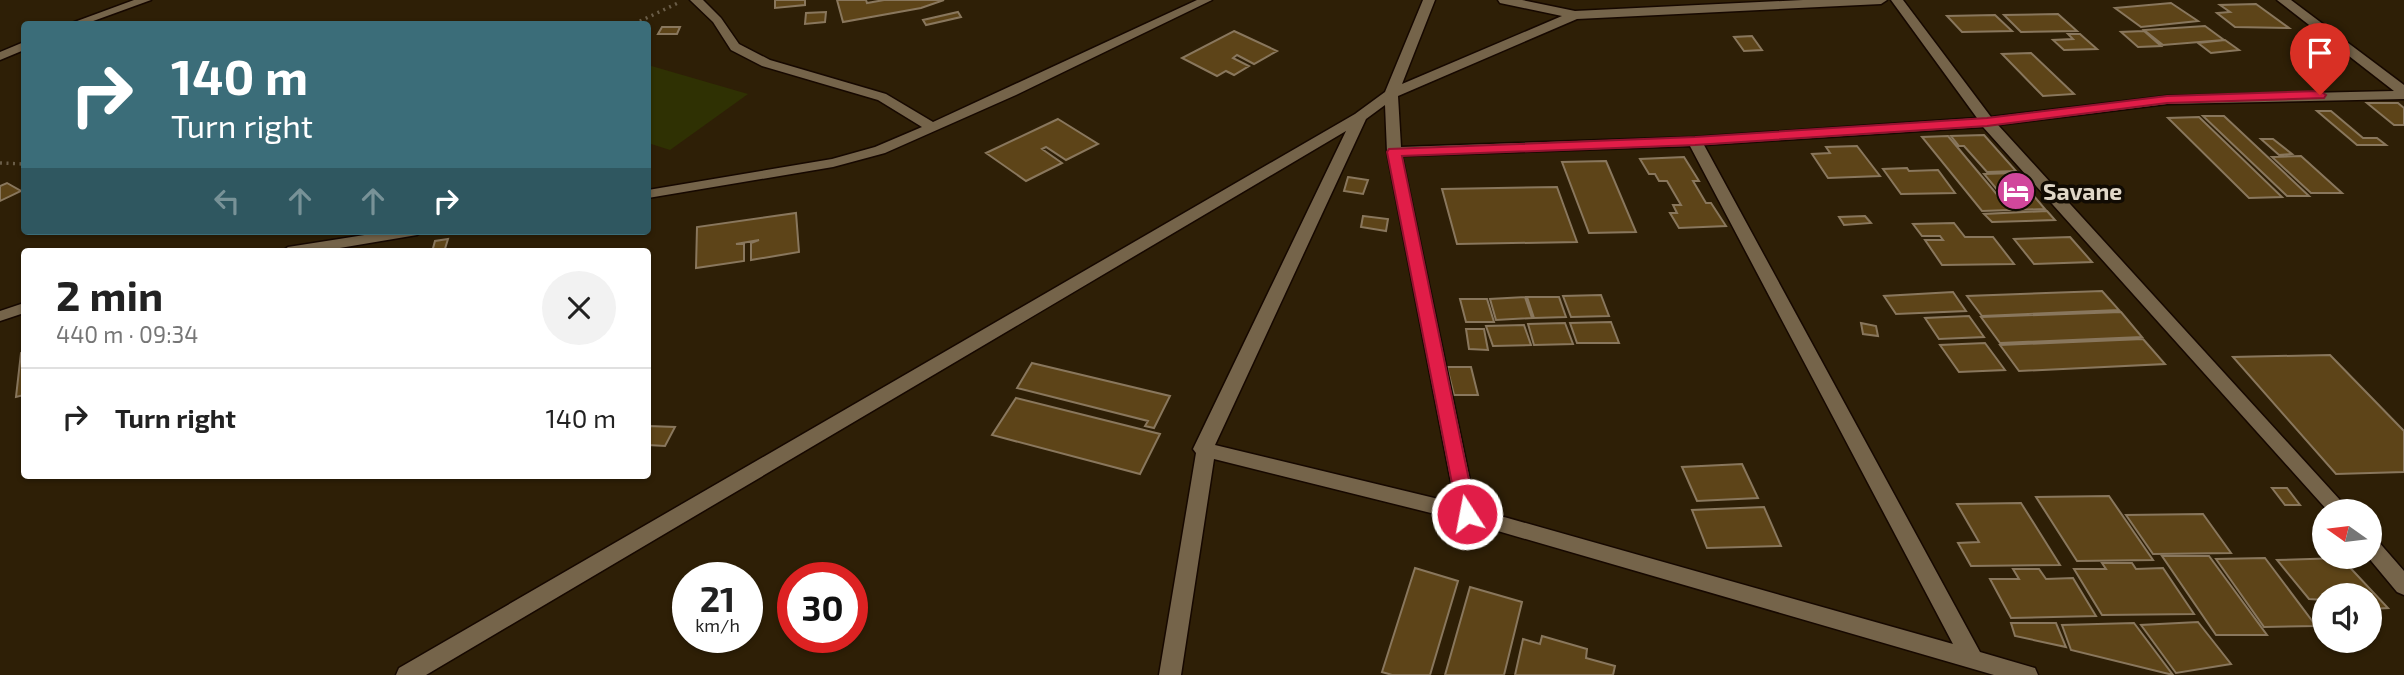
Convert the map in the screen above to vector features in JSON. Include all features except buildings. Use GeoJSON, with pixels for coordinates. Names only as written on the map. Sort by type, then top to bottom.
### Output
{"type":"FeatureCollection","features":[{"type":"Feature","properties":{"kind":"street"},"geometry":{"type":"LineString","coordinates":[[1429,0],[1391,94],[1394,152],[1467,514]]}},
{"type":"Feature","properties":{"kind":"street"},"geometry":{"type":"LineString","coordinates":[[1504,0],[1575,15],[1694,5],[1881,0]]}},
{"type":"Feature","properties":{"kind":"street"},"geometry":{"type":"LineString","coordinates":[[1897,0],[1987,122],[2329,499]]}},
{"type":"Feature","properties":{"kind":"street"},"geometry":{"type":"LineString","coordinates":[[2283,0],[2404,94]]}},
{"type":"Feature","properties":{"kind":"street"},"geometry":{"type":"LineString","coordinates":[[407,675],[1360,117],[1391,94],[1575,15]]}},
{"type":"Feature","properties":{"kind":"street"},"geometry":{"type":"LineString","coordinates":[[1394,152],[1695,141],[1987,122],[2167,100],[2404,94]]}},
{"type":"Feature","properties":{"kind":"street"},"geometry":{"type":"LineString","coordinates":[[1170,675],[1206,450],[1203,449],[1360,117]]}},
{"type":"Feature","properties":{"kind":"street"},"geometry":{"type":"LineString","coordinates":[[1695,141],[1971,657]]}},
{"type":"Feature","properties":{"kind":"street"},"geometry":{"type":"LineString","coordinates":[[1206,450],[1467,514],[2026,675]]}},
{"type":"Feature","properties":{"kind":"street"},"geometry":{"type":"LineString","coordinates":[[2382,560],[2404,586]]}},
{"type":"Feature","properties":{"kind":"lane"},"geometry":{"type":"LineString","coordinates":[[84,21],[145,0]]}},
{"type":"Feature","properties":{"kind":"lane"},"geometry":{"type":"LineString","coordinates":[[696,0],[716,20],[736,47],[766,63],[882,97],[932,127]]}},
{"type":"Feature","properties":{"kind":"lane"},"geometry":{"type":"LineString","coordinates":[[651,193],[833,163],[880,150],[1206,0]]}},
{"type":"Feature","properties":{"kind":"lane"},"geometry":{"type":"LineString","coordinates":[[0,56],[21,47]]}},
{"type":"Feature","properties":{"kind":"lane"},"geometry":{"type":"LineString","coordinates":[[313,248],[392,235]]}},
{"type":"Feature","properties":{"kind":"lane"},"geometry":{"type":"LineString","coordinates":[[0,316],[21,309]]}},
{"type":"Feature","properties":{"kind":"path"},"geometry":{"type":"LineString","coordinates":[[640,21],[683,0]]}},
{"type":"Feature","properties":{"kind":"path"},"geometry":{"type":"LineString","coordinates":[[0,163],[21,164]]}},
{"type":"Feature","properties":{"kind":"shaded area"},"geometry":{"type":"Polygon","coordinates":[[[651,66],[748,94],[670,150],[651,144],[651,66]]]}},
{"type":"Feature","properties":{"kind":"place","name":"Savane"},"geometry":{"type":"Point","coordinates":[2016,191]}},
{"type":"Feature","properties":{"kind":"route"},"geometry":{"type":"LineString","coordinates":[[1467,514],[1394,152],[1695,141],[1987,122],[2167,100],[2320,95]]}}]}
